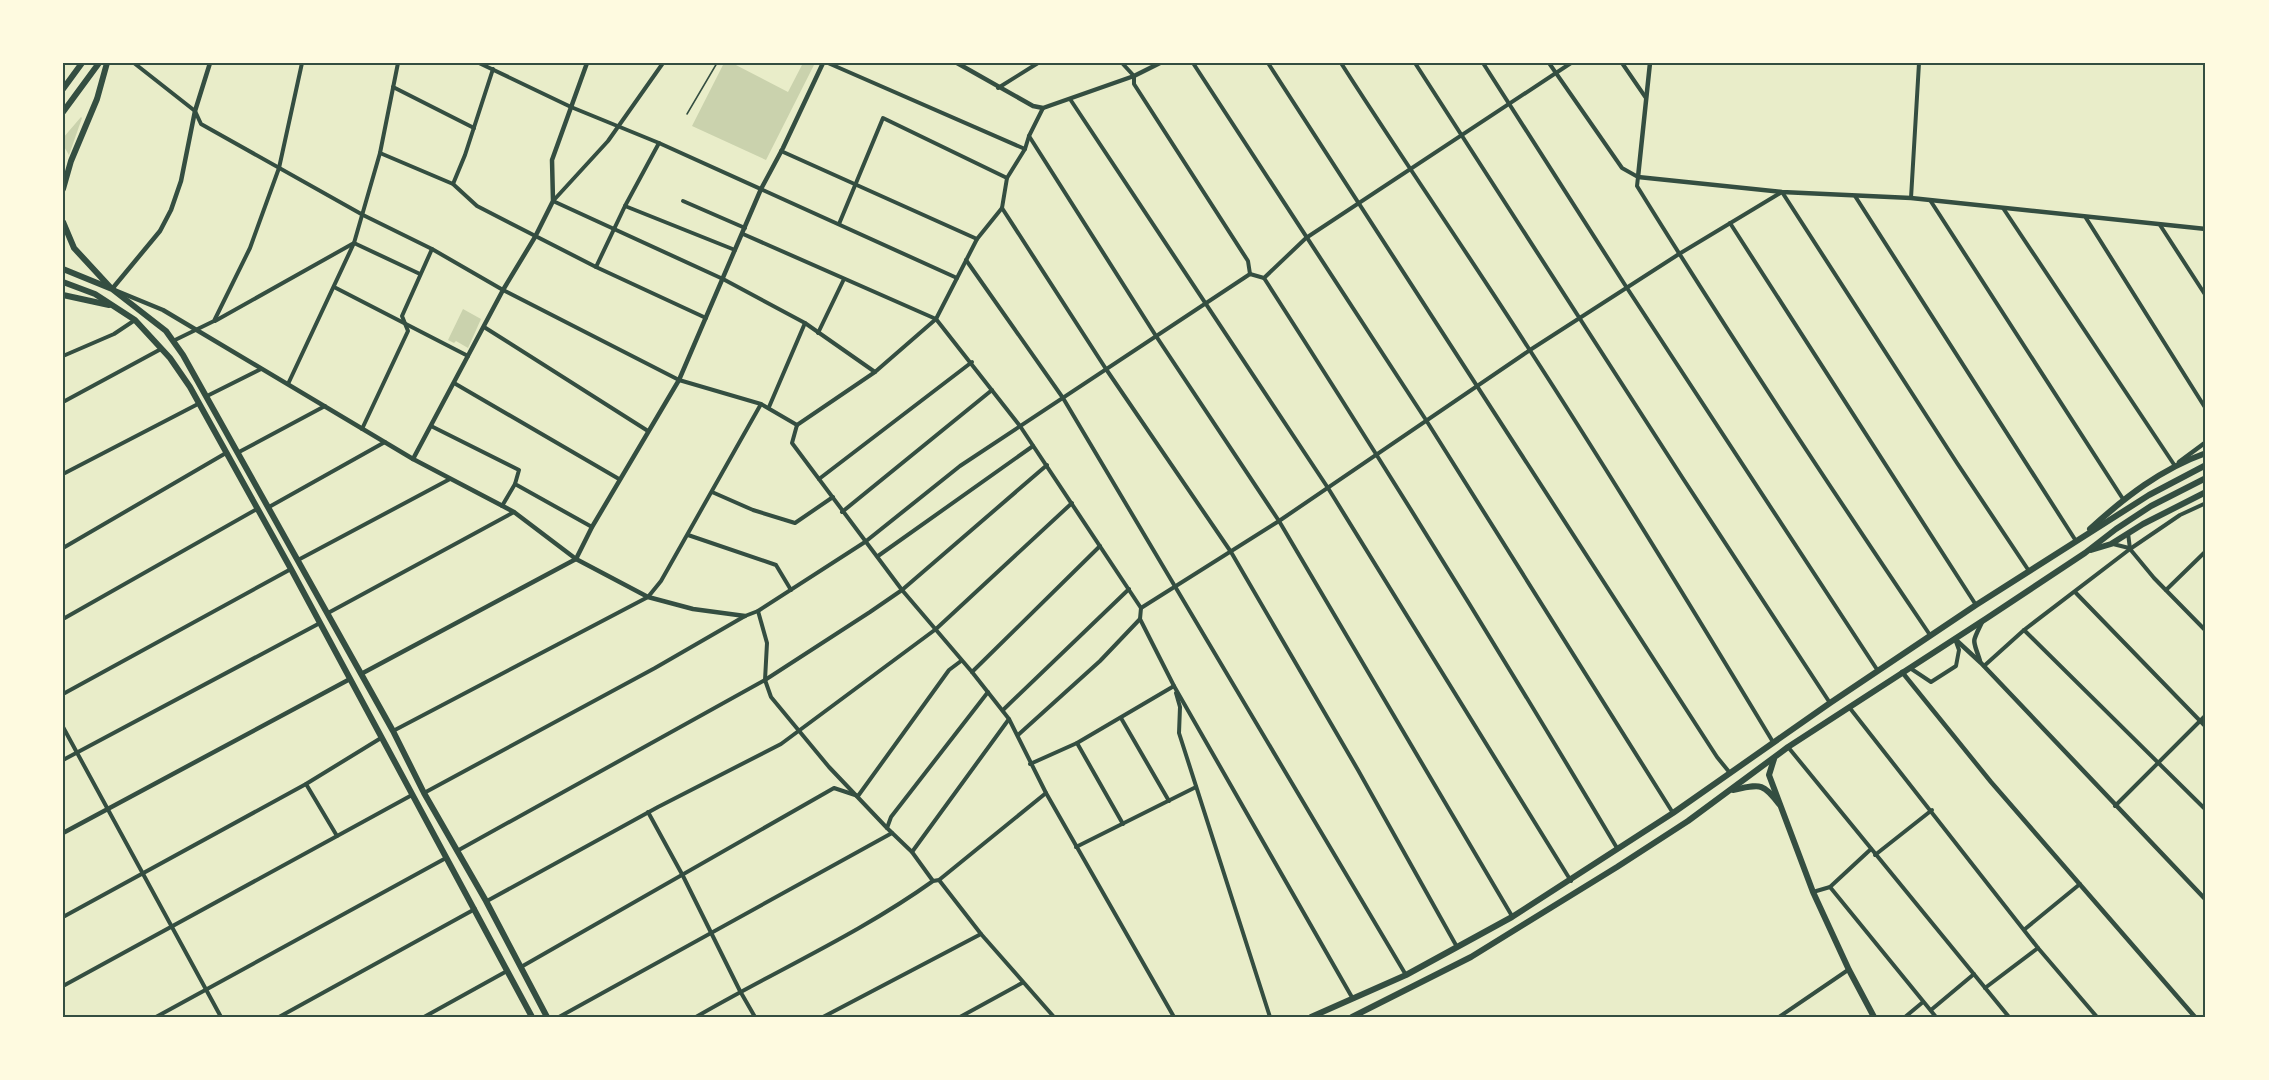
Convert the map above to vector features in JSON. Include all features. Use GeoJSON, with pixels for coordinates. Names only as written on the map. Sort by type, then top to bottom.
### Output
{"type":"FeatureCollection","features":[{"type":"Feature","properties":{"kind":"main road"},"geometry":{"type":"LineString","coordinates":[[63,89],[82,63]]}},
{"type":"Feature","properties":{"kind":"main road"},"geometry":{"type":"LineString","coordinates":[[63,112],[99,63]]}},
{"type":"Feature","properties":{"kind":"main road"},"geometry":{"type":"LineString","coordinates":[[63,189],[71,161],[97,99],[107,63]]}},
{"type":"Feature","properties":{"kind":"main road"},"geometry":{"type":"LineString","coordinates":[[63,222],[74,248],[112,289],[166,331],[183,355],[393,731],[424,793],[486,902],[547,1017]]}},
{"type":"Feature","properties":{"kind":"main road"},"geometry":{"type":"LineString","coordinates":[[63,269],[112,289]]}},
{"type":"Feature","properties":{"kind":"main road"},"geometry":{"type":"LineString","coordinates":[[63,282],[95,294],[135,320],[162,348],[189,387],[291,568],[532,1017]]}},
{"type":"Feature","properties":{"kind":"main road"},"geometry":{"type":"LineString","coordinates":[[63,295],[115,306]]}},
{"type":"Feature","properties":{"kind":"main road"},"geometry":{"type":"LineString","coordinates":[[2076,541],[2123,499],[2175,466],[2206,453]]}},
{"type":"Feature","properties":{"kind":"main road"},"geometry":{"type":"LineString","coordinates":[[1311,1017],[1406,975],[1512,917],[1673,813],[1976,604],[2149,495],[2206,465]]}},
{"type":"Feature","properties":{"kind":"main road"},"geometry":{"type":"LineString","coordinates":[[1352,1017],[1479,952],[1617,867],[1788,747],[1982,622],[2151,506],[2206,478]]}},
{"type":"Feature","properties":{"kind":"main road"},"geometry":{"type":"LineString","coordinates":[[2085,552],[2111,544],[2206,492]]}},
{"type":"Feature","properties":{"kind":"main road"},"geometry":{"type":"LineString","coordinates":[[350,680],[361,674]]}},
{"type":"Feature","properties":{"kind":"main road"},"geometry":{"type":"LineString","coordinates":[[1776,756],[1769,775],[1813,892],[1849,970],[1874,1017]]}},
{"type":"Feature","properties":{"kind":"main road"},"geometry":{"type":"LineString","coordinates":[[1729,790],[1756,785],[1764,786],[1783,810]]}},
{"type":"Feature","properties":{"kind":"street"},"geometry":{"type":"LineString","coordinates":[[134,63],[195,111],[201,124],[363,215],[679,380],[769,407],[797,425]]}},
{"type":"Feature","properties":{"kind":"street"},"geometry":{"type":"LineString","coordinates":[[210,63],[195,111],[180,182],[171,210],[160,231],[112,289],[163,310],[413,459],[514,513],[576,559],[648,597],[693,609],[745,616]]}},
{"type":"Feature","properties":{"kind":"street"},"geometry":{"type":"LineString","coordinates":[[214,321],[250,248],[279,168],[302,63]]}},
{"type":"Feature","properties":{"kind":"street"},"geometry":{"type":"LineString","coordinates":[[288,384],[354,243],[380,153],[398,63]]}},
{"type":"Feature","properties":{"kind":"street"},"geometry":{"type":"LineString","coordinates":[[479,63],[571,107],[659,143],[957,278]]}},
{"type":"Feature","properties":{"kind":"street"},"geometry":{"type":"LineString","coordinates":[[553,201],[552,160],[587,63]]}},
{"type":"Feature","properties":{"kind":"street"},"geometry":{"type":"LineString","coordinates":[[413,459],[503,290],[536,237],[553,201],[608,141],[663,63]]}},
{"type":"Feature","properties":{"kind":"street"},"geometry":{"type":"LineString","coordinates":[[361,674],[576,559],[619,479],[679,380],[761,189],[823,63]]}},
{"type":"Feature","properties":{"kind":"street"},"geometry":{"type":"LineString","coordinates":[[828,63],[1025,148]]}},
{"type":"Feature","properties":{"kind":"street"},"geometry":{"type":"LineString","coordinates":[[998,88],[1038,63]]}},
{"type":"Feature","properties":{"kind":"street"},"geometry":{"type":"LineString","coordinates":[[1122,63],[1134,76],[1134,84],[1248,261],[1250,274]]}},
{"type":"Feature","properties":{"kind":"street"},"geometry":{"type":"LineString","coordinates":[[961,64],[998,88],[1033,106],[1043,108],[1134,76],[1160,63]]}},
{"type":"Feature","properties":{"kind":"street"},"geometry":{"type":"LineString","coordinates":[[1193,63],[1426,420],[1673,813]]}},
{"type":"Feature","properties":{"kind":"street"},"geometry":{"type":"LineString","coordinates":[[1268,63],[1717,757],[1731,773]]}},
{"type":"Feature","properties":{"kind":"street"},"geometry":{"type":"LineString","coordinates":[[1341,63],[1409,170],[1530,350],[1663,559],[1773,742]]}},
{"type":"Feature","properties":{"kind":"street"},"geometry":{"type":"LineString","coordinates":[[1415,63],[1830,703]]}},
{"type":"Feature","properties":{"kind":"street"},"geometry":{"type":"LineString","coordinates":[[1483,63],[1627,288],[1878,671]]}},
{"type":"Feature","properties":{"kind":"street"},"geometry":{"type":"LineString","coordinates":[[1549,63],[1622,168],[1638,177],[1782,192],[1911,198],[2206,229]]}},
{"type":"Feature","properties":{"kind":"street"},"geometry":{"type":"LineString","coordinates":[[1264,278],[1306,238],[1571,63]]}},
{"type":"Feature","properties":{"kind":"street"},"geometry":{"type":"LineString","coordinates":[[1622,63],[1646,98]]}},
{"type":"Feature","properties":{"kind":"street"},"geometry":{"type":"LineString","coordinates":[[1650,63],[1637,186],[1854,522],[1931,636]]}},
{"type":"Feature","properties":{"kind":"street"},"geometry":{"type":"LineString","coordinates":[[1911,198],[1919,63]]}},
{"type":"Feature","properties":{"kind":"street"},"geometry":{"type":"LineString","coordinates":[[453,184],[493,69]]}},
{"type":"Feature","properties":{"kind":"street"},"geometry":{"type":"LineString","coordinates":[[393,87],[474,128]]}},
{"type":"Feature","properties":{"kind":"street"},"geometry":{"type":"LineString","coordinates":[[1070,99],[1328,488],[1570,881]]}},
{"type":"Feature","properties":{"kind":"street"},"geometry":{"type":"LineString","coordinates":[[1043,108],[1025,148],[1007,178],[1002,208],[977,239],[936,319],[875,372],[797,425],[792,443],[902,590],[1009,719],[1046,793],[1174,1017]]}},
{"type":"Feature","properties":{"kind":"street"},"geometry":{"type":"LineString","coordinates":[[839,224],[883,118],[1007,178]]}},
{"type":"Feature","properties":{"kind":"street"},"geometry":{"type":"LineString","coordinates":[[1029,136],[1156,336],[1279,522],[1512,917]]}},
{"type":"Feature","properties":{"kind":"street"},"geometry":{"type":"LineString","coordinates":[[596,267],[659,143]]}},
{"type":"Feature","properties":{"kind":"street"},"geometry":{"type":"LineString","coordinates":[[781,151],[977,239]]}},
{"type":"Feature","properties":{"kind":"street"},"geometry":{"type":"LineString","coordinates":[[380,153],[453,184],[477,206],[596,267],[707,319]]}},
{"type":"Feature","properties":{"kind":"street"},"geometry":{"type":"LineString","coordinates":[[1141,608],[1279,522],[1579,318],[1782,192]]}},
{"type":"Feature","properties":{"kind":"street"},"geometry":{"type":"LineString","coordinates":[[1782,192],[2029,571]]}},
{"type":"Feature","properties":{"kind":"street"},"geometry":{"type":"LineString","coordinates":[[1855,196],[2076,541]]}},
{"type":"Feature","properties":{"kind":"street"},"geometry":{"type":"LineString","coordinates":[[1930,200],[2123,499]]}},
{"type":"Feature","properties":{"kind":"street"},"geometry":{"type":"LineString","coordinates":[[553,201],[723,279],[805,323],[875,372]]}},
{"type":"Feature","properties":{"kind":"street"},"geometry":{"type":"LineString","coordinates":[[683,201],[843,279],[936,319],[1020,426],[1130,589],[1141,608],[1140,619],[1174,686],[1353,999]]}},
{"type":"Feature","properties":{"kind":"street"},"geometry":{"type":"LineString","coordinates":[[625,206],[736,250]]}},
{"type":"Feature","properties":{"kind":"street"},"geometry":{"type":"LineString","coordinates":[[1002,208],[1106,369],[1231,552],[1458,947]]}},
{"type":"Feature","properties":{"kind":"street"},"geometry":{"type":"LineString","coordinates":[[2003,208],[2175,466],[2206,442]]}},
{"type":"Feature","properties":{"kind":"street"},"geometry":{"type":"LineString","coordinates":[[2086,218],[2206,409]]}},
{"type":"Feature","properties":{"kind":"street"},"geometry":{"type":"LineString","coordinates":[[1730,223],[1976,604]]}},
{"type":"Feature","properties":{"kind":"street"},"geometry":{"type":"LineString","coordinates":[[2160,225],[2206,296]]}},
{"type":"Feature","properties":{"kind":"street"},"geometry":{"type":"LineString","coordinates":[[173,341],[214,321],[354,243]]}},
{"type":"Feature","properties":{"kind":"street"},"geometry":{"type":"LineString","coordinates":[[354,243],[420,274]]}},
{"type":"Feature","properties":{"kind":"street"},"geometry":{"type":"LineString","coordinates":[[362,429],[408,331],[402,316],[432,249]]}},
{"type":"Feature","properties":{"kind":"street"},"geometry":{"type":"LineString","coordinates":[[966,260],[1063,398],[1406,975]]}},
{"type":"Feature","properties":{"kind":"street"},"geometry":{"type":"LineString","coordinates":[[424,793],[655,668],[745,616],[758,611],[865,542],[960,466],[1250,274],[1264,278],[1377,454],[1504,658],[1618,850]]}},
{"type":"Feature","properties":{"kind":"street"},"geometry":{"type":"LineString","coordinates":[[818,333],[843,279]]}},
{"type":"Feature","properties":{"kind":"street"},"geometry":{"type":"LineString","coordinates":[[334,288],[468,356]]}},
{"type":"Feature","properties":{"kind":"street"},"geometry":{"type":"LineString","coordinates":[[63,356],[114,334],[135,320]]}},
{"type":"Feature","properties":{"kind":"street"},"geometry":{"type":"LineString","coordinates":[[769,407],[805,323]]}},
{"type":"Feature","properties":{"kind":"street"},"geometry":{"type":"LineString","coordinates":[[484,327],[648,430]]}},
{"type":"Feature","properties":{"kind":"street"},"geometry":{"type":"LineString","coordinates":[[63,402],[162,348]]}},
{"type":"Feature","properties":{"kind":"street"},"geometry":{"type":"LineString","coordinates":[[819,479],[972,362]]}},
{"type":"Feature","properties":{"kind":"street"},"geometry":{"type":"LineString","coordinates":[[207,396],[261,369]]}},
{"type":"Feature","properties":{"kind":"street"},"geometry":{"type":"LineString","coordinates":[[454,383],[619,479]]}},
{"type":"Feature","properties":{"kind":"street"},"geometry":{"type":"LineString","coordinates":[[842,512],[993,390]]}},
{"type":"Feature","properties":{"kind":"street"},"geometry":{"type":"LineString","coordinates":[[63,474],[198,404]]}},
{"type":"Feature","properties":{"kind":"street"},"geometry":{"type":"LineString","coordinates":[[393,731],[648,597],[661,581],[688,535],[761,404]]}},
{"type":"Feature","properties":{"kind":"street"},"geometry":{"type":"LineString","coordinates":[[239,452],[325,406]]}},
{"type":"Feature","properties":{"kind":"street"},"geometry":{"type":"LineString","coordinates":[[431,426],[519,470],[515,484],[502,506]]}},
{"type":"Feature","properties":{"kind":"street"},"geometry":{"type":"LineString","coordinates":[[269,507],[385,441]]}},
{"type":"Feature","properties":{"kind":"street"},"geometry":{"type":"LineString","coordinates":[[878,556],[1033,446]]}},
{"type":"Feature","properties":{"kind":"street"},"geometry":{"type":"LineString","coordinates":[[63,548],[226,453]]}},
{"type":"Feature","properties":{"kind":"street"},"geometry":{"type":"LineString","coordinates":[[456,852],[765,680],[902,590],[1047,465]]}},
{"type":"Feature","properties":{"kind":"street"},"geometry":{"type":"LineString","coordinates":[[298,560],[450,479]]}},
{"type":"Feature","properties":{"kind":"street"},"geometry":{"type":"LineString","coordinates":[[515,484],[592,527]]}},
{"type":"Feature","properties":{"kind":"street"},"geometry":{"type":"LineString","coordinates":[[712,492],[753,510],[795,523],[833,497]]}},
{"type":"Feature","properties":{"kind":"street"},"geometry":{"type":"LineString","coordinates":[[486,902],[648,812],[781,744],[936,629],[1073,503]]}},
{"type":"Feature","properties":{"kind":"street"},"geometry":{"type":"LineString","coordinates":[[1982,665],[2130,549],[2180,516],[2206,503]]}},
{"type":"Feature","properties":{"kind":"street"},"geometry":{"type":"LineString","coordinates":[[63,619],[256,509]]}},
{"type":"Feature","properties":{"kind":"street"},"geometry":{"type":"LineString","coordinates":[[328,614],[514,513]]}},
{"type":"Feature","properties":{"kind":"street"},"geometry":{"type":"LineString","coordinates":[[2128,533],[2130,549]]}},
{"type":"Feature","properties":{"kind":"street"},"geometry":{"type":"LineString","coordinates":[[688,535],[776,565],[791,590]]}},
{"type":"Feature","properties":{"kind":"street"},"geometry":{"type":"LineString","coordinates":[[2111,544],[2130,549],[2206,631]]}},
{"type":"Feature","properties":{"kind":"street"},"geometry":{"type":"LineString","coordinates":[[972,672],[1100,546]]}},
{"type":"Feature","properties":{"kind":"street"},"geometry":{"type":"LineString","coordinates":[[2166,590],[2206,551]]}},
{"type":"Feature","properties":{"kind":"street"},"geometry":{"type":"LineString","coordinates":[[63,694],[291,568]]}},
{"type":"Feature","properties":{"kind":"street"},"geometry":{"type":"LineString","coordinates":[[1003,710],[1130,589]]}},
{"type":"Feature","properties":{"kind":"street"},"geometry":{"type":"LineString","coordinates":[[2074,592],[2206,727]]}},
{"type":"Feature","properties":{"kind":"street"},"geometry":{"type":"LineString","coordinates":[[758,611],[767,643],[765,680],[771,697],[829,767],[912,852],[933,881]]}},
{"type":"Feature","properties":{"kind":"street"},"geometry":{"type":"LineString","coordinates":[[1017,735],[1100,661],[1140,619]]}},
{"type":"Feature","properties":{"kind":"street"},"geometry":{"type":"LineString","coordinates":[[1982,622],[1973,640],[1982,665]]}},
{"type":"Feature","properties":{"kind":"street"},"geometry":{"type":"LineString","coordinates":[[63,760],[320,623]]}},
{"type":"Feature","properties":{"kind":"street"},"geometry":{"type":"LineString","coordinates":[[2024,630],[2206,810]]}},
{"type":"Feature","properties":{"kind":"street"},"geometry":{"type":"LineString","coordinates":[[1955,639],[2206,900]]}},
{"type":"Feature","properties":{"kind":"street"},"geometry":{"type":"LineString","coordinates":[[1909,668],[1931,682],[1956,666],[1959,651],[1955,639]]}},
{"type":"Feature","properties":{"kind":"street"},"geometry":{"type":"LineString","coordinates":[[858,796],[949,670],[961,661]]}},
{"type":"Feature","properties":{"kind":"street"},"geometry":{"type":"LineString","coordinates":[[1902,672],[1991,782],[2195,1017]]}},
{"type":"Feature","properties":{"kind":"street"},"geometry":{"type":"LineString","coordinates":[[63,833],[350,680]]}},
{"type":"Feature","properties":{"kind":"street"},"geometry":{"type":"LineString","coordinates":[[1030,764],[1077,743],[1174,686]]}},
{"type":"Feature","properties":{"kind":"street"},"geometry":{"type":"LineString","coordinates":[[1174,686],[1180,707],[1179,733],[1270,1017]]}},
{"type":"Feature","properties":{"kind":"street"},"geometry":{"type":"LineString","coordinates":[[887,828],[891,817],[988,692]]}},
{"type":"Feature","properties":{"kind":"street"},"geometry":{"type":"LineString","coordinates":[[1849,707],[2038,948],[2097,1017]]}},
{"type":"Feature","properties":{"kind":"street"},"geometry":{"type":"LineString","coordinates":[[2115,806],[2206,715]]}},
{"type":"Feature","properties":{"kind":"street"},"geometry":{"type":"LineString","coordinates":[[1121,718],[1169,801]]}},
{"type":"Feature","properties":{"kind":"street"},"geometry":{"type":"LineString","coordinates":[[912,852],[1009,719]]}},
{"type":"Feature","properties":{"kind":"street"},"geometry":{"type":"LineString","coordinates":[[63,727],[221,1017]]}},
{"type":"Feature","properties":{"kind":"street"},"geometry":{"type":"LineString","coordinates":[[63,917],[306,784],[381,738]]}},
{"type":"Feature","properties":{"kind":"street"},"geometry":{"type":"LineString","coordinates":[[1077,743],[1123,824]]}},
{"type":"Feature","properties":{"kind":"street"},"geometry":{"type":"LineString","coordinates":[[1788,747],[2009,1017]]}},
{"type":"Feature","properties":{"kind":"street"},"geometry":{"type":"LineString","coordinates":[[306,784],[338,836]]}},
{"type":"Feature","properties":{"kind":"street"},"geometry":{"type":"LineString","coordinates":[[1076,847],[1196,787]]}},
{"type":"Feature","properties":{"kind":"street"},"geometry":{"type":"LineString","coordinates":[[520,967],[834,788],[858,796]]}},
{"type":"Feature","properties":{"kind":"street"},"geometry":{"type":"LineString","coordinates":[[696,1017],[896,908],[933,881],[939,880],[1046,793]]}},
{"type":"Feature","properties":{"kind":"street"},"geometry":{"type":"LineString","coordinates":[[63,986],[413,795]]}},
{"type":"Feature","properties":{"kind":"street"},"geometry":{"type":"LineString","coordinates":[[1875,855],[1932,810]]}},
{"type":"Feature","properties":{"kind":"street"},"geometry":{"type":"LineString","coordinates":[[648,812],[755,1017]]}},
{"type":"Feature","properties":{"kind":"street"},"geometry":{"type":"LineString","coordinates":[[559,1017],[892,833]]}},
{"type":"Feature","properties":{"kind":"street"},"geometry":{"type":"LineString","coordinates":[[1813,892],[1830,887],[1871,849]]}},
{"type":"Feature","properties":{"kind":"street"},"geometry":{"type":"LineString","coordinates":[[156,1017],[447,858]]}},
{"type":"Feature","properties":{"kind":"street"},"geometry":{"type":"LineString","coordinates":[[939,880],[1022,983],[1054,1017]]}},
{"type":"Feature","properties":{"kind":"street"},"geometry":{"type":"LineString","coordinates":[[2025,929],[2080,884]]}},
{"type":"Feature","properties":{"kind":"street"},"geometry":{"type":"LineString","coordinates":[[1830,887],[1936,1017]]}},
{"type":"Feature","properties":{"kind":"street"},"geometry":{"type":"LineString","coordinates":[[279,1017],[475,909]]}},
{"type":"Feature","properties":{"kind":"street"},"geometry":{"type":"LineString","coordinates":[[823,1017],[981,934]]}},
{"type":"Feature","properties":{"kind":"street"},"geometry":{"type":"LineString","coordinates":[[1985,988],[2038,948]]}},
{"type":"Feature","properties":{"kind":"street"},"geometry":{"type":"LineString","coordinates":[[1779,1017],[1849,970]]}},
{"type":"Feature","properties":{"kind":"street"},"geometry":{"type":"LineString","coordinates":[[424,1017],[507,971]]}},
{"type":"Feature","properties":{"kind":"street"},"geometry":{"type":"LineString","coordinates":[[1931,1011],[1974,974]]}},
{"type":"Feature","properties":{"kind":"street"},"geometry":{"type":"LineString","coordinates":[[960,1017],[1022,983]]}},
{"type":"Feature","properties":{"kind":"street"},"geometry":{"type":"LineString","coordinates":[[1905,1017],[1923,1002]]}},
{"type":"Feature","properties":{"kind":"lane"},"geometry":{"type":"LineString","coordinates":[[687,114],[717,63]]}},
{"type":"Feature","properties":{"kind":"green space"},"geometry":{"type":"Polygon","coordinates":[[[724,63],[732,63],[788,92],[803,63],[815,63],[766,160],[692,126],[724,63]]]}},
{"type":"Feature","properties":{"kind":"green space"},"geometry":{"type":"Polygon","coordinates":[[[81,117],[69,155],[63,145],[63,138],[81,117]]]}},
{"type":"Feature","properties":{"kind":"green space"},"geometry":{"type":"Polygon","coordinates":[[[463,309],[481,319],[468,348],[456,341],[454,343],[448,340],[463,309]]]}}]}
